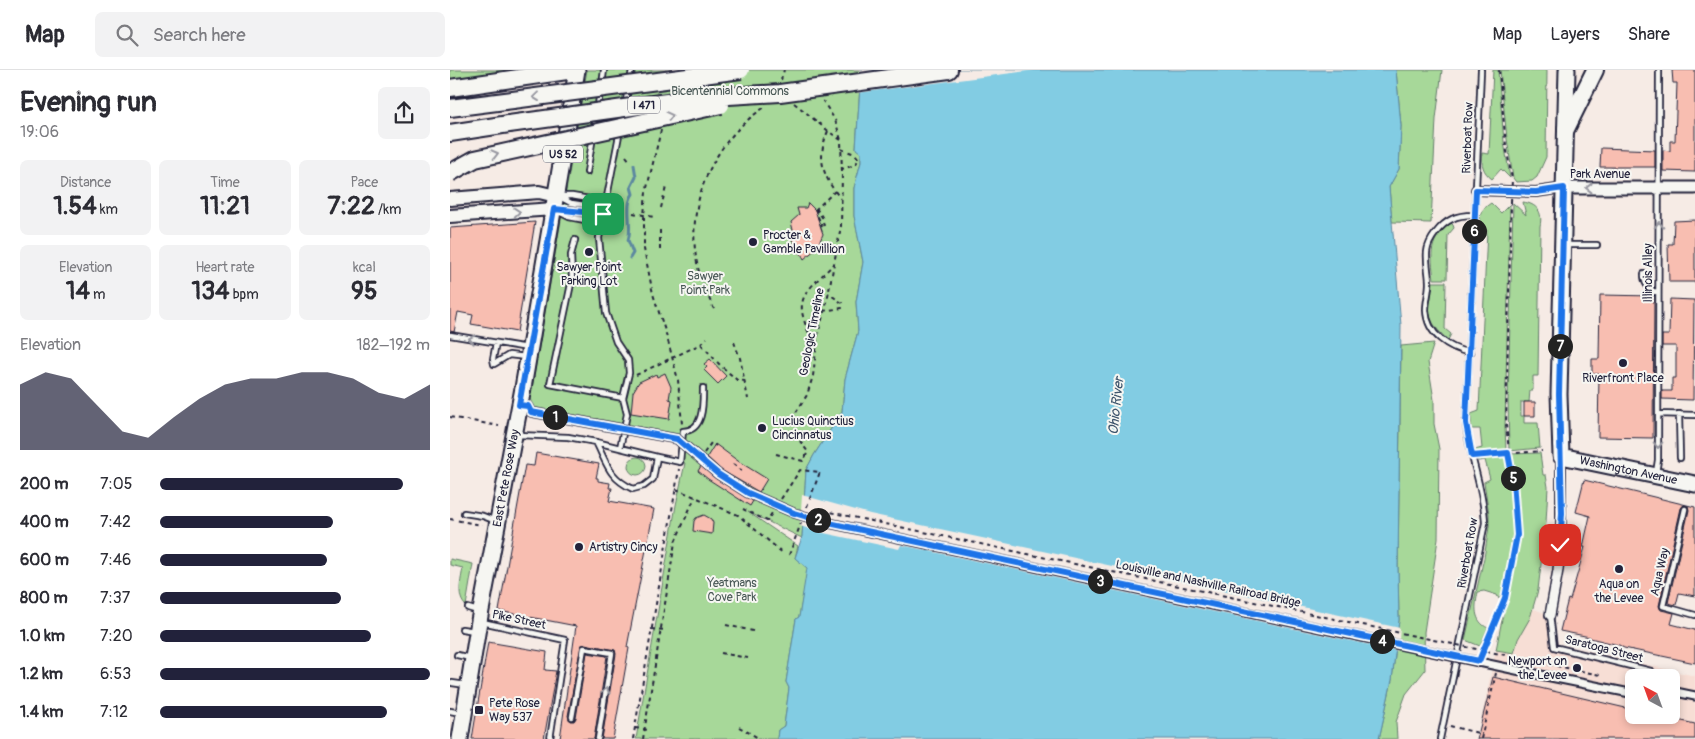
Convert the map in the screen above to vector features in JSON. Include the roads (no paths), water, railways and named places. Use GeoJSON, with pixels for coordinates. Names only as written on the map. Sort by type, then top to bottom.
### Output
{"type":"FeatureCollection","features":[{"type":"Feature","properties":{"kind":"highway"},"geometry":{"type":"LineString","coordinates":[[450,88],[576,70]]}},
{"type":"Feature","properties":{"kind":"highway","name":"I 471"},"geometry":{"type":"LineString","coordinates":[[450,108],[741,70]]}},
{"type":"Feature","properties":{"kind":"highway","name":"I 471"},"geometry":{"type":"LineString","coordinates":[[450,133],[696,98],[779,99],[949,70]]}},
{"type":"Feature","properties":{"kind":"highway"},"geometry":{"type":"LineString","coordinates":[[1566,129],[1595,70]]}},
{"type":"Feature","properties":{"kind":"highway"},"geometry":{"type":"LineString","coordinates":[[450,173],[475,159],[503,152],[779,99]]}},
{"type":"Feature","properties":{"kind":"main road","name":"East Pete Rose Way"},"geometry":{"type":"LineString","coordinates":[[460,739],[457,712],[468,685],[473,658],[473,620],[498,521],[555,203],[576,70]]}},
{"type":"Feature","properties":{"kind":"main road"},"geometry":{"type":"LineString","coordinates":[[1561,456],[1559,394],[1567,70]]}},
{"type":"Feature","properties":{"kind":"main road"},"geometry":{"type":"LineString","coordinates":[[450,199],[539,192],[555,203]]}},
{"type":"Feature","properties":{"kind":"main road"},"geometry":{"type":"LineString","coordinates":[[450,216],[555,203]]}},
{"type":"Feature","properties":{"kind":"main road","name":"Washington Avenue"},"geometry":{"type":"LineString","coordinates":[[1561,456],[1695,484]]}},
{"type":"Feature","properties":{"kind":"street","name":"Park Avenue"},"geometry":{"type":"LineString","coordinates":[[1476,190],[1536,192],[1564,188],[1695,188]]}},
{"type":"Feature","properties":{"kind":"street"},"geometry":{"type":"LineString","coordinates":[[519,405],[528,406],[531,412],[677,439],[718,474],[748,493],[794,513],[824,522],[1625,692]]}},
{"type":"Feature","properties":{"kind":"street"},"geometry":{"type":"LineString","coordinates":[[1550,615],[1561,539],[1561,456]]}},
{"type":"Feature","properties":{"kind":"street"},"geometry":{"type":"LineString","coordinates":[[1680,693],[1695,696]]}},
{"type":"Feature","properties":{"kind":"lane"},"geometry":{"type":"LineString","coordinates":[[587,172],[604,70]]}},
{"type":"Feature","properties":{"kind":"lane"},"geometry":{"type":"LineString","coordinates":[[620,448],[627,414],[623,398],[629,373],[628,360],[616,342],[606,313],[599,238],[632,70]]}},
{"type":"Feature","properties":{"kind":"lane","name":"Riverboat Row"},"geometry":{"type":"LineString","coordinates":[[1440,739],[1485,523],[1484,509],[1466,423],[1481,70]]}},
{"type":"Feature","properties":{"kind":"lane","name":"Illinois Alley"},"geometry":{"type":"LineString","coordinates":[[1655,476],[1658,460],[1659,70]]}},
{"type":"Feature","properties":{"kind":"lane"},"geometry":{"type":"LineString","coordinates":[[555,203],[572,196],[606,202]]}},
{"type":"Feature","properties":{"kind":"lane"},"geometry":{"type":"LineString","coordinates":[[555,203],[571,203],[605,208]]}},
{"type":"Feature","properties":{"kind":"lane"},"geometry":{"type":"LineString","coordinates":[[555,203],[603,214]]}},
{"type":"Feature","properties":{"kind":"lane"},"geometry":{"type":"LineString","coordinates":[[555,203],[569,217],[601,223]]}},
{"type":"Feature","properties":{"kind":"lane"},"geometry":{"type":"LineString","coordinates":[[1470,353],[1449,347],[1431,326],[1426,313],[1426,296],[1429,285],[1427,251],[1430,241],[1452,219],[1462,215],[1474,215]]}},
{"type":"Feature","properties":{"kind":"lane"},"geometry":{"type":"LineString","coordinates":[[575,240],[571,254],[572,279],[550,384],[623,398]]}},
{"type":"Feature","properties":{"kind":"lane"},"geometry":{"type":"LineString","coordinates":[[1563,245],[1597,245]]}},
{"type":"Feature","properties":{"kind":"lane"},"geometry":{"type":"LineString","coordinates":[[1644,274],[1646,286],[1654,292],[1658,291]]}},
{"type":"Feature","properties":{"kind":"lane"},"geometry":{"type":"LineString","coordinates":[[450,335],[496,343],[529,352]]}},
{"type":"Feature","properties":{"kind":"lane"},"geometry":{"type":"LineString","coordinates":[[496,343],[494,364],[509,355],[529,352]]}},
{"type":"Feature","properties":{"kind":"lane"},"geometry":{"type":"LineString","coordinates":[[514,434],[568,437],[680,462],[683,431],[690,431],[700,417],[703,408],[703,388]]}},
{"type":"Feature","properties":{"kind":"lane"},"geometry":{"type":"LineString","coordinates":[[1658,414],[1695,415]]}},
{"type":"Feature","properties":{"kind":"lane"},"geometry":{"type":"LineString","coordinates":[[1679,414],[1680,458]]}},
{"type":"Feature","properties":{"kind":"lane"},"geometry":{"type":"LineString","coordinates":[[596,442],[610,470],[620,483],[634,489],[644,486],[652,479],[657,457]]}},
{"type":"Feature","properties":{"kind":"lane","name":"Aqua Way"},"geometry":{"type":"LineString","coordinates":[[1685,509],[1662,606],[1695,615]]}},
{"type":"Feature","properties":{"kind":"lane"},"geometry":{"type":"LineString","coordinates":[[464,512],[498,521]]}},
{"type":"Feature","properties":{"kind":"lane","name":"Saratoga Street"},"geometry":{"type":"LineString","coordinates":[[1550,615],[1554,647],[1643,669]]}},
{"type":"Feature","properties":{"kind":"lane","name":"Pike Street"},"geometry":{"type":"LineString","coordinates":[[473,620],[565,640],[550,739]]}},
{"type":"Feature","properties":{"kind":"lane"},"geometry":{"type":"LineString","coordinates":[[572,718],[584,648],[612,653],[598,739]]}},
{"type":"Feature","properties":{"kind":"lane"},"geometry":{"type":"LineString","coordinates":[[457,655],[473,658]]}},
{"type":"Feature","properties":{"kind":"lane"},"geometry":{"type":"LineString","coordinates":[[452,684],[468,685]]}},
{"type":"Feature","properties":{"kind":"lane"},"geometry":{"type":"LineString","coordinates":[[450,738],[460,739]]}},
{"type":"Feature","properties":{"kind":"water","name":"Ohio River"},"geometry":{"type":"Polygon","coordinates":[[[861,70],[1396,70],[1401,126],[1399,169],[1389,187],[1401,325],[1399,620],[1392,680],[1379,739],[777,739],[778,730],[784,726],[789,688],[786,682],[796,619],[799,617],[807,568],[795,558],[802,537],[806,470],[842,412],[845,379],[858,331],[856,302],[863,262],[854,216],[854,188],[861,162],[861,153],[856,149],[861,70]]]}},
{"type":"Feature","properties":{"kind":"waterway"},"geometry":{"type":"LineString","coordinates":[[630,258],[633,253],[628,240],[630,229],[629,204],[633,194],[631,187],[636,177],[634,165]]}},
{"type":"Feature","properties":{"kind":"place","name":"Procter & Gamble Pavillion"},"geometry":{"type":"Point","coordinates":[753,242]}},
{"type":"Feature","properties":{"kind":"place","name":"Sawyer Point Parking Lot"},"geometry":{"type":"Point","coordinates":[589,252]}},
{"type":"Feature","properties":{"kind":"place","name":"Riverfront Place"},"geometry":{"type":"Point","coordinates":[1623,363]}},
{"type":"Feature","properties":{"kind":"place","name":"Lucius Quinctius Cincinnatus"},"geometry":{"type":"Point","coordinates":[762,428]}},
{"type":"Feature","properties":{"kind":"place","name":"Artistry Cincy"},"geometry":{"type":"Point","coordinates":[579,547]}},
{"type":"Feature","properties":{"kind":"place","name":"Aqua on the Levee"},"geometry":{"type":"Point","coordinates":[1619,569]}},
{"type":"Feature","properties":{"kind":"place","name":"Newport on the Levee"},"geometry":{"type":"Point","coordinates":[1577,668]}},
{"type":"Feature","properties":{"kind":"place","name":"Pete Rose Way 537"},"geometry":{"type":"Point","coordinates":[479,710]}},
{"type":"Feature","properties":{"kind":"park label","name":"Bicentennial Commons"},"geometry":{"type":"Point","coordinates":[730,91]}},
{"type":"Feature","properties":{"kind":"park label","name":"Sawyer Point Park"},"geometry":{"type":"Point","coordinates":[705,283]}},
{"type":"Feature","properties":{"kind":"park label","name":"Yeatmans Cove Park"},"geometry":{"type":"Point","coordinates":[732,590]}}]}
